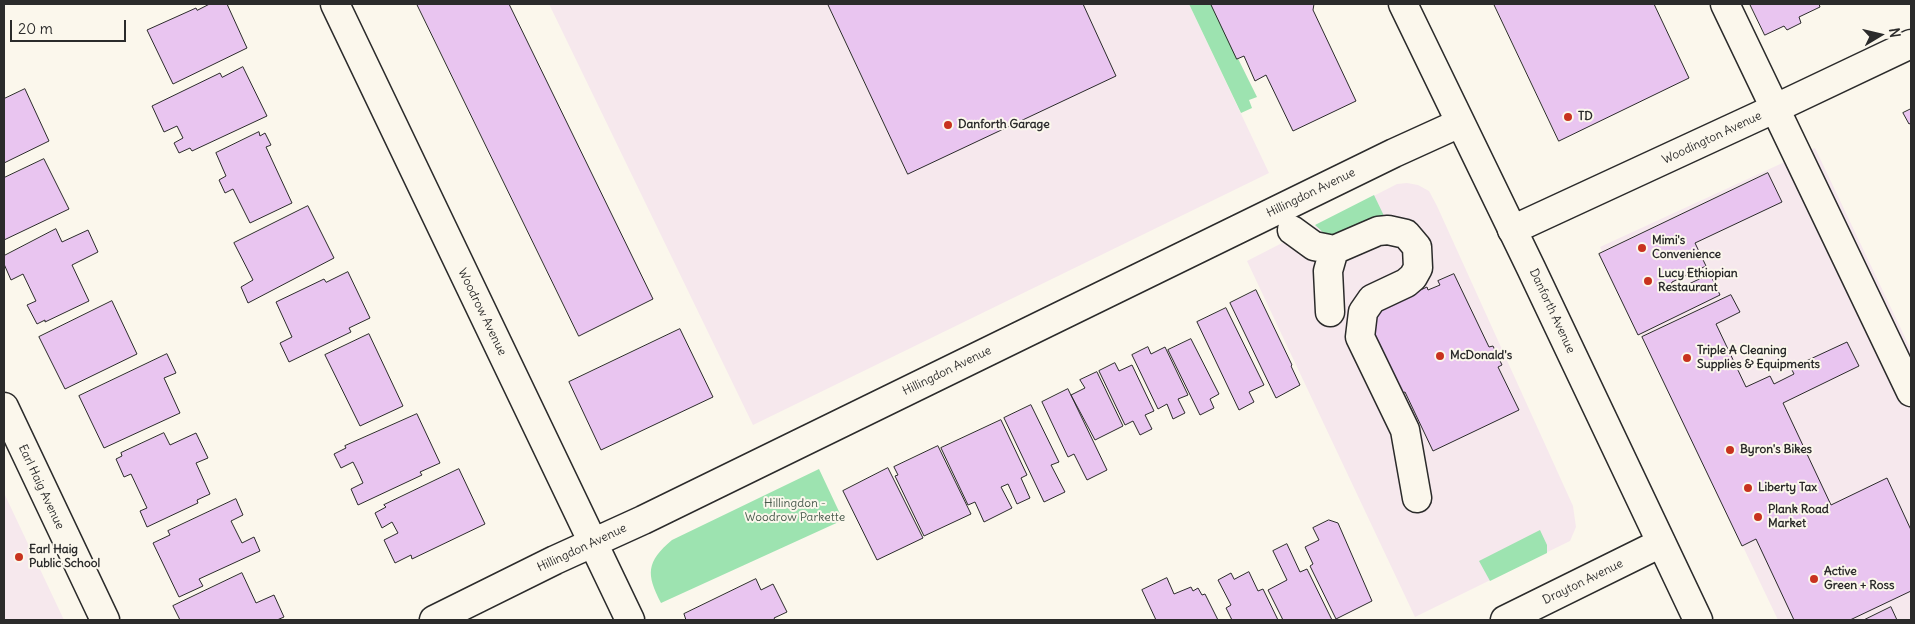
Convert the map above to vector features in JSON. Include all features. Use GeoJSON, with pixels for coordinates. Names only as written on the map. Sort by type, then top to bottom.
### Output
{"type":"FeatureCollection","features":[{"type":"Feature","properties":{"kind":"street","name":"Woodrow Avenue"},"geometry":{"type":"LineString","coordinates":[[335,4],[630,620]]}},
{"type":"Feature","properties":{"kind":"street","name":"Danforth Avenue"},"geometry":{"type":"LineString","coordinates":[[1403,4],[1698,620]]}},
{"type":"Feature","properties":{"kind":"street"},"geometry":{"type":"LineString","coordinates":[[1725,4],[1911,392]]}},
{"type":"Feature","properties":{"kind":"street","name":"Woodington Avenue"},"geometry":{"type":"LineString","coordinates":[[1512,230],[1911,44]]}},
{"type":"Feature","properties":{"kind":"street","name":"Hillingdon Avenue"},"geometry":{"type":"LineString","coordinates":[[434,620],[593,541],[643,520],[1394,152],[1460,123]]}},
{"type":"Feature","properties":{"kind":"street"},"geometry":{"type":"LineString","coordinates":[[1292,230],[1314,246],[1334,250],[1378,231],[1388,230],[1406,234],[1417,247],[1418,268],[1413,277],[1406,283],[1372,299],[1363,312],[1360,337],[1405,430],[1417,498]]}},
{"type":"Feature","properties":{"kind":"street"},"geometry":{"type":"LineString","coordinates":[[1330,312],[1328,271],[1334,250]]}},
{"type":"Feature","properties":{"kind":"street","name":"Earl Haig Avenue"},"geometry":{"type":"LineString","coordinates":[[4,407],[105,620]]}},
{"type":"Feature","properties":{"kind":"street","name":"Drayton Avenue"},"geometry":{"type":"LineString","coordinates":[[1505,620],[1535,614],[1662,544]]}},
{"type":"Feature","properties":{"kind":"shaded area"},"geometry":{"type":"Polygon","coordinates":[[[549,4],[1189,4],[1269,173],[753,425],[549,4]]]}},
{"type":"Feature","properties":{"kind":"shaded area"},"geometry":{"type":"Polygon","coordinates":[[[1815,148],[1911,350],[1911,620],[1778,620],[1600,247],[1815,148]]]}},
{"type":"Feature","properties":{"kind":"shaded area"},"geometry":{"type":"Polygon","coordinates":[[[1397,184],[1418,185],[1429,191],[1437,206],[1573,506],[1576,527],[1570,541],[1415,617],[1247,261],[1397,184]]]}},
{"type":"Feature","properties":{"kind":"shaded area","name":"Earl Haig Public School"},"geometry":{"type":"Polygon","coordinates":[[[4,493],[64,620],[4,620],[4,493]]]}},
{"type":"Feature","properties":{"kind":"green space"},"geometry":{"type":"Polygon","coordinates":[[[1189,4],[1211,4],[1257,97],[1249,100],[1252,108],[1241,113],[1189,4]]]}},
{"type":"Feature","properties":{"kind":"green space"},"geometry":{"type":"Polygon","coordinates":[[[1374,195],[1385,218],[1336,237],[1326,235],[1315,225],[1374,195]]]}},
{"type":"Feature","properties":{"kind":"green space","name":"Hillingdon - Woodrow Parkette"},"geometry":{"type":"Polygon","coordinates":[[[819,469],[843,520],[661,603],[653,584],[651,569],[657,555],[672,540],[819,469]]]}},
{"type":"Feature","properties":{"kind":"green space"},"geometry":{"type":"Polygon","coordinates":[[[1540,530],[1547,545],[1547,553],[1490,581],[1479,561],[1540,530]]]}},
{"type":"Feature","properties":{"kind":"building"},"geometry":{"type":"Polygon","coordinates":[[[210,4],[227,4],[247,48],[173,84],[147,30],[196,8],[197,10],[210,4]]]}},
{"type":"Feature","properties":{"kind":"building"},"geometry":{"type":"Polygon","coordinates":[[[417,4],[509,4],[653,299],[579,336],[417,4]]]}},
{"type":"Feature","properties":{"kind":"building","name":"Danforth Garage"},"geometry":{"type":"Polygon","coordinates":[[[828,4],[1083,4],[1116,76],[908,174],[828,4]]]}},
{"type":"Feature","properties":{"kind":"building"},"geometry":{"type":"Polygon","coordinates":[[[1211,4],[1314,4],[1313,10],[1356,101],[1293,131],[1266,75],[1255,81],[1244,56],[1237,59],[1211,4]]]}},
{"type":"Feature","properties":{"kind":"building"},"geometry":{"type":"Polygon","coordinates":[[[1494,4],[1654,4],[1689,78],[1559,141],[1494,4]]]}},
{"type":"Feature","properties":{"kind":"building"},"geometry":{"type":"Polygon","coordinates":[[[1750,4],[1819,4],[1820,7],[1799,17],[1801,23],[1787,30],[1784,26],[1765,35],[1750,4]]]}},
{"type":"Feature","properties":{"kind":"building"},"geometry":{"type":"Polygon","coordinates":[[[243,67],[267,116],[192,151],[190,148],[179,153],[174,143],[183,138],[177,126],[164,132],[152,106],[220,73],[222,77],[243,67]]]}},
{"type":"Feature","properties":{"kind":"building"},"geometry":{"type":"Polygon","coordinates":[[[25,89],[49,141],[4,163],[4,99],[25,89]]]}},
{"type":"Feature","properties":{"kind":"building"},"geometry":{"type":"Polygon","coordinates":[[[1911,109],[1911,123],[1909,124],[1903,113],[1911,109]]]}},
{"type":"Feature","properties":{"kind":"building"},"geometry":{"type":"Polygon","coordinates":[[[259,132],[260,136],[265,133],[271,145],[266,147],[292,203],[250,223],[233,189],[225,193],[219,180],[226,176],[216,153],[259,132]]]}},
{"type":"Feature","properties":{"kind":"building"},"geometry":{"type":"Polygon","coordinates":[[[44,159],[69,209],[4,240],[4,178],[44,159]]]}},
{"type":"Feature","properties":{"kind":"building"},"geometry":{"type":"Polygon","coordinates":[[[1768,173],[1782,202],[1695,243],[1706,266],[1672,282],[1670,288],[1676,290],[1710,274],[1720,295],[1638,335],[1599,254],[1768,173]]]}},
{"type":"Feature","properties":{"kind":"building"},"geometry":{"type":"Polygon","coordinates":[[[308,206],[334,258],[248,303],[241,287],[253,280],[234,243],[308,206]]]}},
{"type":"Feature","properties":{"kind":"building"},"geometry":{"type":"Polygon","coordinates":[[[56,229],[62,242],[88,230],[98,252],[72,265],[89,301],[37,324],[27,305],[36,301],[23,274],[11,280],[4,264],[4,256],[56,229]]]}},
{"type":"Feature","properties":{"kind":"building"},"geometry":{"type":"Polygon","coordinates":[[[348,272],[370,318],[349,328],[351,332],[289,362],[280,343],[292,337],[276,302],[324,279],[326,282],[348,272]]]}},
{"type":"Feature","properties":{"kind":"building","name":"McDonald's"},"geometry":{"type":"Polygon","coordinates":[[[1454,274],[1489,347],[1493,346],[1502,365],[1498,367],[1519,410],[1433,451],[1405,392],[1398,394],[1369,329],[1375,311],[1427,287],[1428,290],[1440,285],[1438,281],[1454,274]]]}},
{"type":"Feature","properties":{"kind":"building"},"geometry":{"type":"Polygon","coordinates":[[[1256,290],[1300,385],[1276,398],[1230,303],[1256,290]]]}},
{"type":"Feature","properties":{"kind":"building"},"geometry":{"type":"Polygon","coordinates":[[[1731,295],[1740,312],[1716,324],[1746,387],[1770,376],[1774,384],[1794,374],[1791,368],[1847,342],[1859,366],[1783,403],[1831,505],[1887,478],[1911,530],[1911,591],[1850,620],[1794,620],[1756,539],[1742,546],[1642,337],[1731,295]]]}},
{"type":"Feature","properties":{"kind":"building"},"geometry":{"type":"Polygon","coordinates":[[[112,301],[137,354],[65,389],[39,337],[112,301]]]}},
{"type":"Feature","properties":{"kind":"building"},"geometry":{"type":"Polygon","coordinates":[[[1226,308],[1264,385],[1249,392],[1254,402],[1239,410],[1197,322],[1226,308]]]}},
{"type":"Feature","properties":{"kind":"building"},"geometry":{"type":"Polygon","coordinates":[[[680,329],[713,397],[601,450],[569,382],[680,329]]]}},
{"type":"Feature","properties":{"kind":"building"},"geometry":{"type":"Polygon","coordinates":[[[369,334],[403,406],[360,426],[325,355],[369,334]]]}},
{"type":"Feature","properties":{"kind":"building"},"geometry":{"type":"Polygon","coordinates":[[[1191,339],[1219,394],[1210,399],[1214,408],[1200,415],[1168,350],[1191,339]]]}},
{"type":"Feature","properties":{"kind":"building"},"geometry":{"type":"Polygon","coordinates":[[[1148,347],[1151,354],[1165,347],[1188,395],[1178,399],[1185,413],[1173,419],[1167,404],[1158,409],[1132,355],[1148,347]]]}},
{"type":"Feature","properties":{"kind":"building"},"geometry":{"type":"Polygon","coordinates":[[[167,354],[176,373],[164,378],[180,413],[104,448],[79,396],[167,354]]]}},
{"type":"Feature","properties":{"kind":"building"},"geometry":{"type":"Polygon","coordinates":[[[1115,363],[1119,371],[1132,365],[1154,411],[1145,415],[1152,429],[1140,435],[1133,421],[1125,425],[1099,371],[1115,363]]]}},
{"type":"Feature","properties":{"kind":"building"},"geometry":{"type":"Polygon","coordinates":[[[1097,372],[1123,426],[1095,440],[1071,395],[1085,388],[1080,380],[1097,372]]]}},
{"type":"Feature","properties":{"kind":"building"},"geometry":{"type":"Polygon","coordinates":[[[1068,389],[1107,470],[1087,480],[1074,454],[1068,457],[1042,402],[1068,389]]]}},
{"type":"Feature","properties":{"kind":"building"},"geometry":{"type":"Polygon","coordinates":[[[1031,405],[1059,462],[1051,465],[1065,492],[1044,502],[1004,418],[1031,405]]]}},
{"type":"Feature","properties":{"kind":"building"},"geometry":{"type":"Polygon","coordinates":[[[417,414],[440,463],[420,472],[422,475],[358,505],[351,489],[363,483],[358,472],[353,462],[341,468],[334,454],[346,448],[345,446],[417,414]]]}},
{"type":"Feature","properties":{"kind":"building"},"geometry":{"type":"Polygon","coordinates":[[[1001,420],[1027,475],[1021,478],[1030,498],[1017,504],[1008,484],[1001,487],[1012,508],[984,522],[975,502],[968,505],[941,448],[1001,420]]]}},
{"type":"Feature","properties":{"kind":"building"},"geometry":{"type":"Polygon","coordinates":[[[164,433],[170,445],[196,433],[208,458],[196,463],[210,494],[197,500],[198,503],[147,527],[140,511],[147,508],[131,474],[124,477],[116,459],[122,456],[121,453],[164,433]]]}},
{"type":"Feature","properties":{"kind":"building"},"geometry":{"type":"Polygon","coordinates":[[[938,446],[971,514],[924,536],[895,476],[898,475],[894,467],[938,446]]]}},
{"type":"Feature","properties":{"kind":"building"},"geometry":{"type":"Polygon","coordinates":[[[888,468],[923,538],[877,560],[843,491],[888,468]]]}},
{"type":"Feature","properties":{"kind":"building"},"geometry":{"type":"Polygon","coordinates":[[[459,469],[485,524],[412,559],[411,555],[395,563],[384,540],[398,533],[392,522],[382,528],[375,513],[386,507],[384,505],[459,469]]]}},
{"type":"Feature","properties":{"kind":"building"},"geometry":{"type":"Polygon","coordinates":[[[236,499],[243,515],[231,521],[242,543],[254,537],[260,551],[199,579],[203,586],[179,597],[153,543],[170,535],[168,531],[236,499]]]}},
{"type":"Feature","properties":{"kind":"building"},"geometry":{"type":"Polygon","coordinates":[[[1329,520],[1338,523],[1372,601],[1336,619],[1310,566],[1313,564],[1305,547],[1319,540],[1313,528],[1329,520]]]}},
{"type":"Feature","properties":{"kind":"building"},"geometry":{"type":"Polygon","coordinates":[[[1287,544],[1300,572],[1307,569],[1332,620],[1283,620],[1268,590],[1287,580],[1273,551],[1287,544]]]}},
{"type":"Feature","properties":{"kind":"building"},"geometry":{"type":"Polygon","coordinates":[[[1249,572],[1258,591],[1263,589],[1278,620],[1232,620],[1226,608],[1231,605],[1218,580],[1231,573],[1234,579],[1249,572]]]}},
{"type":"Feature","properties":{"kind":"building"},"geometry":{"type":"Polygon","coordinates":[[[242,573],[256,603],[274,595],[284,617],[277,620],[180,620],[173,606],[242,573]]]}},
{"type":"Feature","properties":{"kind":"building"},"geometry":{"type":"Polygon","coordinates":[[[1167,578],[1174,594],[1191,587],[1193,591],[1198,588],[1202,595],[1205,594],[1218,620],[1156,620],[1142,590],[1167,578]]]}},
{"type":"Feature","properties":{"kind":"building"},"geometry":{"type":"Polygon","coordinates":[[[756,579],[761,590],[773,584],[787,612],[774,618],[775,620],[686,620],[684,614],[756,579]]]}},
{"type":"Feature","properties":{"kind":"building"},"geometry":{"type":"Polygon","coordinates":[[[1891,607],[1897,620],[1864,620],[1891,607]]]}},
{"type":"Feature","properties":{"kind":"place","name":"TD"},"geometry":{"type":"Point","coordinates":[1568,117]}},
{"type":"Feature","properties":{"kind":"place","name":"Danforth Garage"},"geometry":{"type":"Point","coordinates":[948,125]}},
{"type":"Feature","properties":{"kind":"place","name":"Mimi's Convenience"},"geometry":{"type":"Point","coordinates":[1642,248]}},
{"type":"Feature","properties":{"kind":"place","name":"Lucy Ethiopian Restaurant"},"geometry":{"type":"Point","coordinates":[1648,281]}},
{"type":"Feature","properties":{"kind":"place","name":"McDonald's"},"geometry":{"type":"Point","coordinates":[1440,356]}},
{"type":"Feature","properties":{"kind":"place","name":"Triple A Cleaning Supplies & Equipments"},"geometry":{"type":"Point","coordinates":[1687,358]}},
{"type":"Feature","properties":{"kind":"place","name":"Byron's Bikes"},"geometry":{"type":"Point","coordinates":[1730,450]}},
{"type":"Feature","properties":{"kind":"place","name":"Liberty Tax"},"geometry":{"type":"Point","coordinates":[1748,488]}},
{"type":"Feature","properties":{"kind":"place","name":"Plank Road Market"},"geometry":{"type":"Point","coordinates":[1758,517]}},
{"type":"Feature","properties":{"kind":"place","name":"Earl Haig Public School"},"geometry":{"type":"Point","coordinates":[19,557]}},
{"type":"Feature","properties":{"kind":"place","name":"Active Green + Ross"},"geometry":{"type":"Point","coordinates":[1814,579]}}]}
